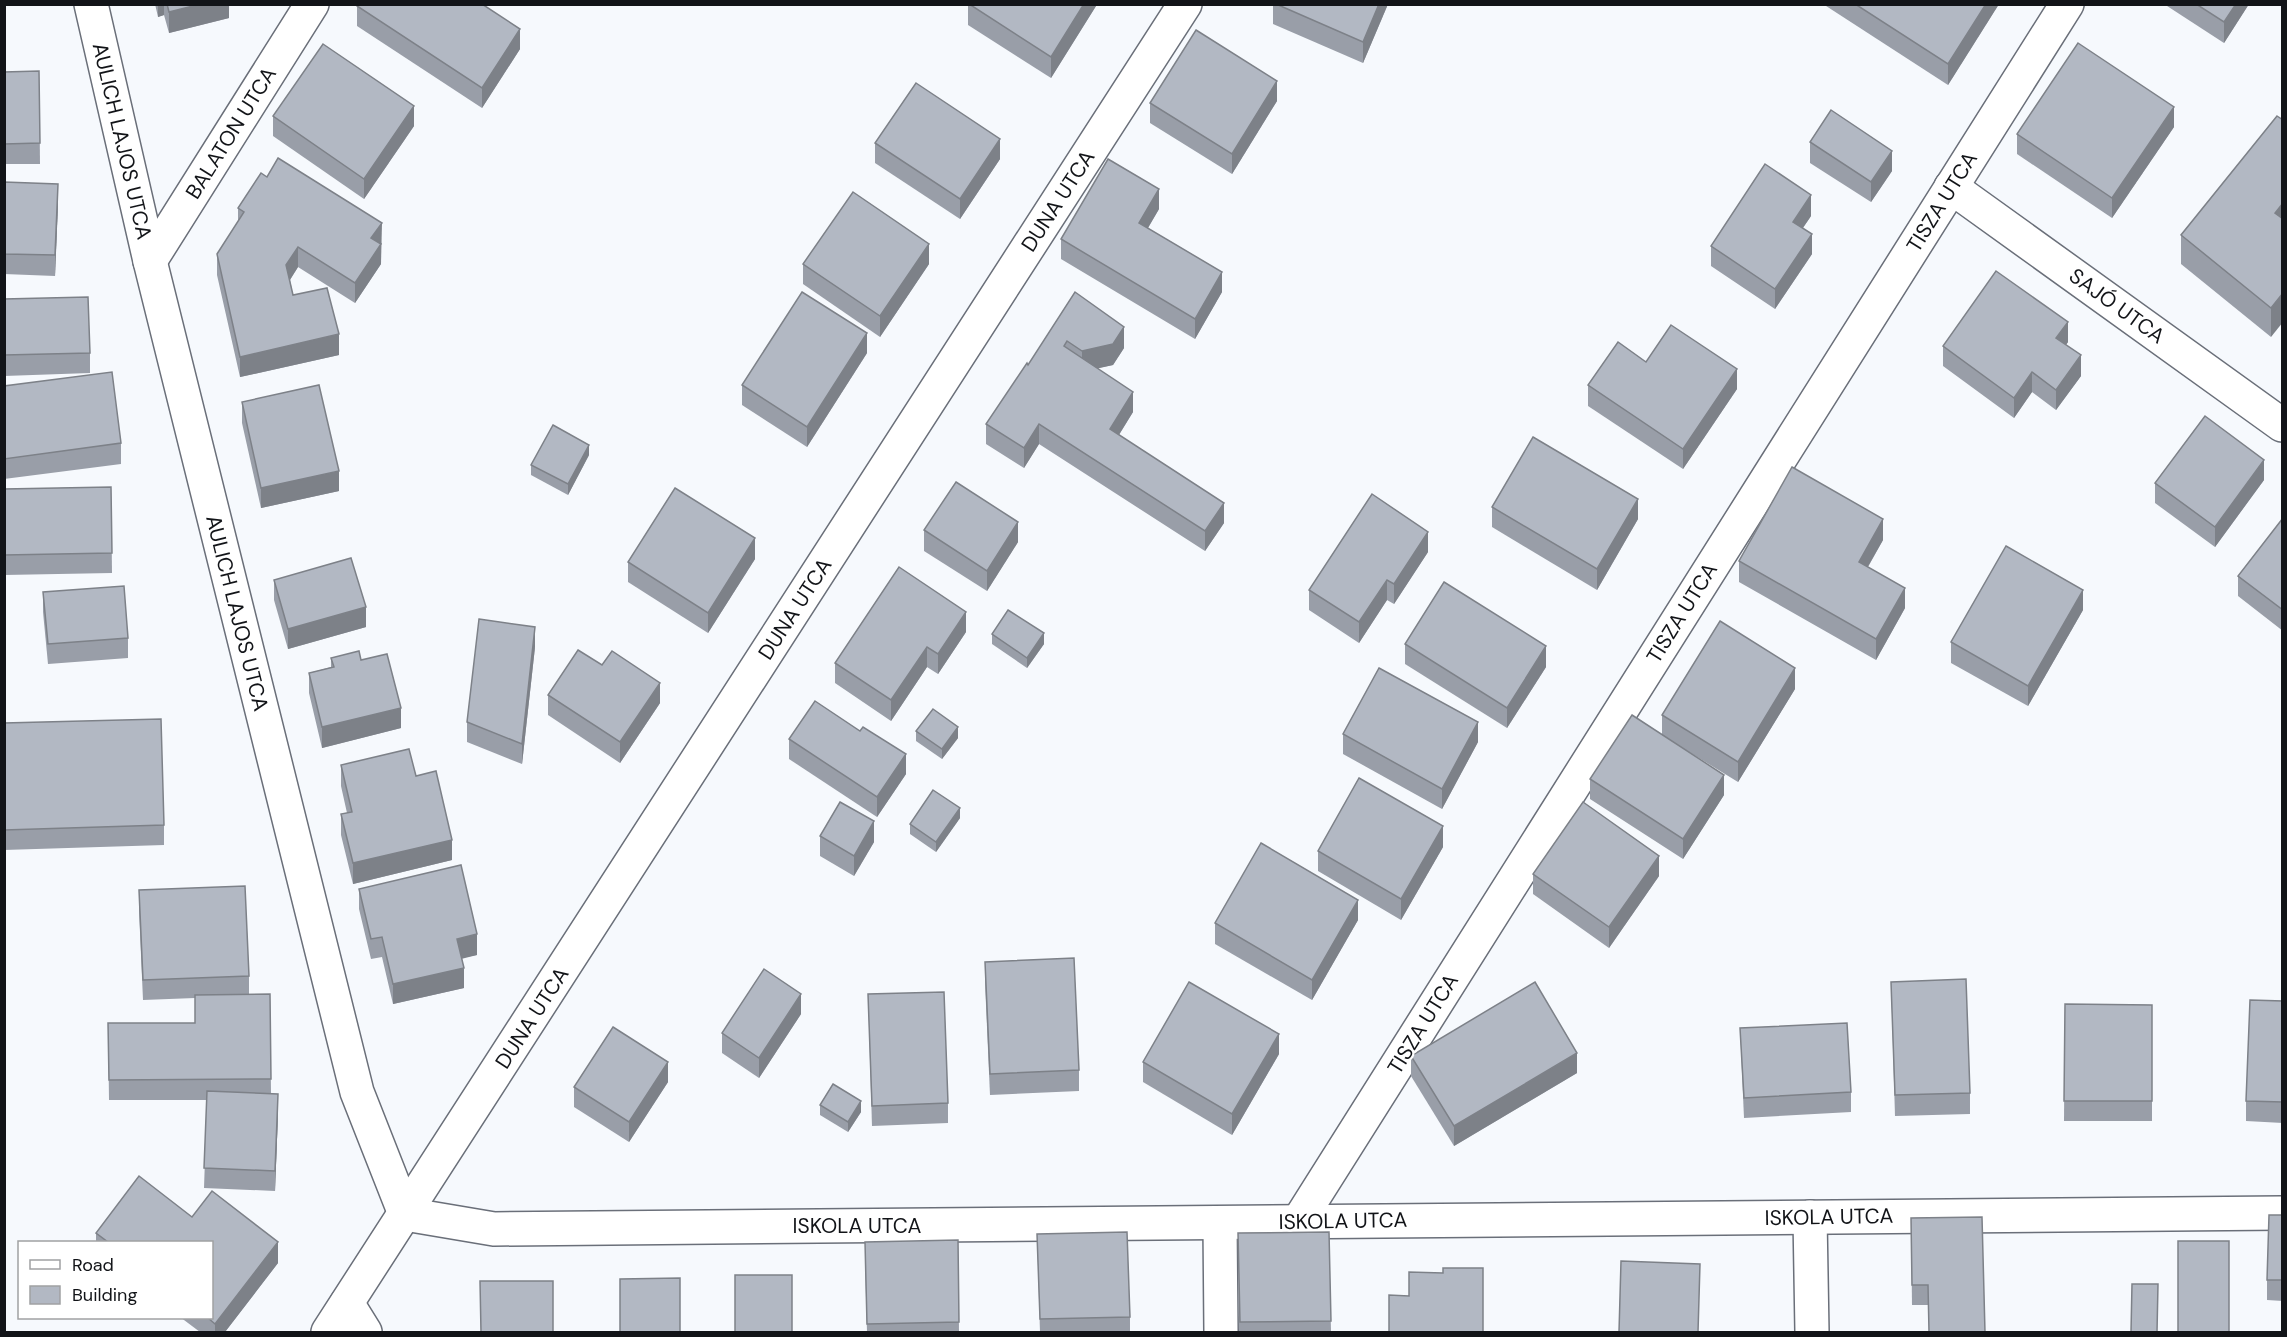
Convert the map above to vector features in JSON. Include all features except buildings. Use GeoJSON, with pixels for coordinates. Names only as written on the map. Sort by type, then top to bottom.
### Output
{"type":"FeatureCollection","features":[{"type":"Feature","properties":{"kind":"street","name":"AULICH LAJOS UTCA"},"geometry":{"type":"LineString","coordinates":[[90,4],[150,261],[357,1092],[405,1214]]}},
{"type":"Feature","properties":{"kind":"street","name":"BALATON UTCA"},"geometry":{"type":"LineString","coordinates":[[150,261],[312,4]]}},
{"type":"Feature","properties":{"kind":"street","name":"DUNA UTCA"},"geometry":{"type":"LineString","coordinates":[[328,1332],[1185,4]]}},
{"type":"Feature","properties":{"kind":"street","name":"TISZA UTCA"},"geometry":{"type":"LineString","coordinates":[[1298,1222],[2067,4]]}},
{"type":"Feature","properties":{"kind":"street","name":"SAJÓ UTCA"},"geometry":{"type":"LineString","coordinates":[[1951,187],[2283,425]]}},
{"type":"Feature","properties":{"kind":"street","name":"ISKOLA UTCA"},"geometry":{"type":"LineString","coordinates":[[405,1214],[494,1229],[2283,1213]]}},
{"type":"Feature","properties":{"kind":"street"},"geometry":{"type":"LineString","coordinates":[[1810,1217],[1812,1332]]}},
{"type":"Feature","properties":{"kind":"street"},"geometry":{"type":"LineString","coordinates":[[1220,1222],[1221,1332]]}},
{"type":"Feature","properties":{"kind":"street"},"geometry":{"type":"LineString","coordinates":[[347,1303],[365,1332]]}}]}
